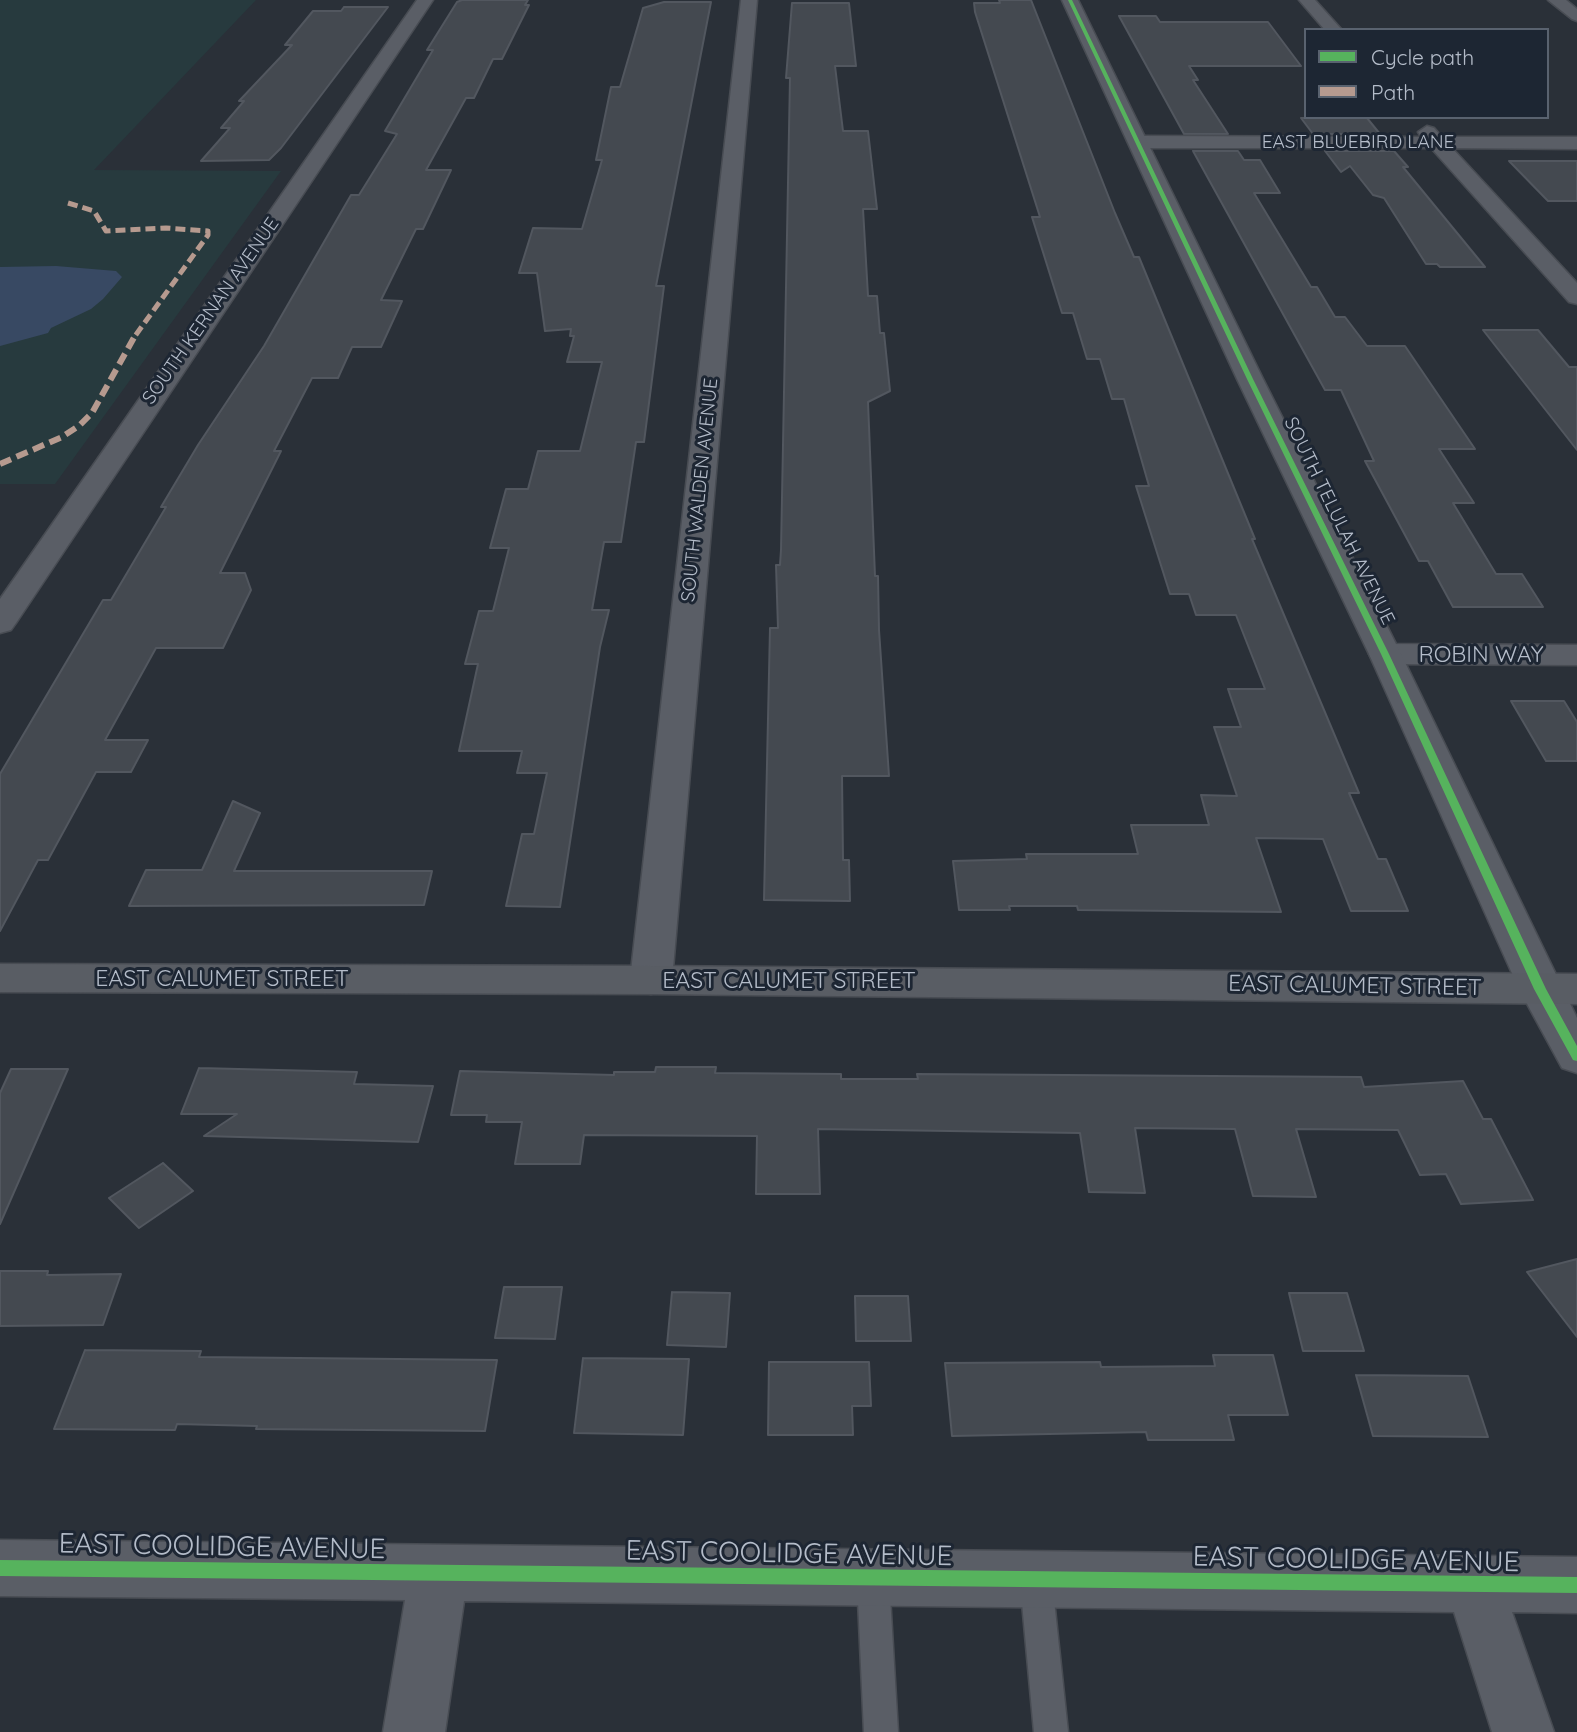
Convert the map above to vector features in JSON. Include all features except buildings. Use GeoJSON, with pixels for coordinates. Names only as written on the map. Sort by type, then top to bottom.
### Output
{"type":"FeatureCollection","features":[{"type":"Feature","properties":{"kind":"main road","name":"EAST CALUMET STREET"},"geometry":{"type":"LineString","coordinates":[[0,978],[651,980],[1558,989]]}},
{"type":"Feature","properties":{"kind":"street","name":"SOUTH KERNAN AVENUE"},"geometry":{"type":"LineString","coordinates":[[0,623],[425,0]]}},
{"type":"Feature","properties":{"kind":"street","name":"SOUTH WALDEN AVENUE"},"geometry":{"type":"LineString","coordinates":[[651,980],[749,0]]}},
{"type":"Feature","properties":{"kind":"street","name":"SOUTH TELULAH AVENUE"},"geometry":{"type":"LineString","coordinates":[[1070,0],[1250,379],[1385,654],[1558,989],[1577,1057]]}},
{"type":"Feature","properties":{"kind":"street"},"geometry":{"type":"LineString","coordinates":[[1307,0],[1332,28]]}},
{"type":"Feature","properties":{"kind":"street"},"geometry":{"type":"LineString","coordinates":[[1556,0],[1577,16]]}},
{"type":"Feature","properties":{"kind":"street"},"geometry":{"type":"LineString","coordinates":[[1415,119],[1577,298]]}},
{"type":"Feature","properties":{"kind":"street","name":"EAST BLUEBIRD LANE"},"geometry":{"type":"LineString","coordinates":[[1139,142],[1577,143]]}},
{"type":"Feature","properties":{"kind":"street","name":"ROBIN WAY"},"geometry":{"type":"LineString","coordinates":[[1385,654],[1577,655]]}},
{"type":"Feature","properties":{"kind":"street","name":"EAST COOLIDGE AVENUE"},"geometry":{"type":"LineString","coordinates":[[0,1567],[1577,1585]]}},
{"type":"Feature","properties":{"kind":"street"},"geometry":{"type":"LineString","coordinates":[[414,1732],[439,1572]]}},
{"type":"Feature","properties":{"kind":"street"},"geometry":{"type":"LineString","coordinates":[[1474,1585],[1523,1732]]}},
{"type":"Feature","properties":{"kind":"lane"},"geometry":{"type":"LineString","coordinates":[[873,1579],[881,1732]]}},
{"type":"Feature","properties":{"kind":"lane"},"geometry":{"type":"LineString","coordinates":[[1035,1580],[1051,1732]]}},
{"type":"Feature","properties":{"kind":"green space"},"geometry":{"type":"Polygon","coordinates":[[[0,0],[256,0],[94,170],[281,171],[55,484],[0,484],[0,0]]]}},
{"type":"Feature","properties":{"kind":"water"},"geometry":{"type":"Polygon","coordinates":[[[56,266],[116,271],[122,277],[91,309],[51,328],[48,333],[0,346],[0,267],[56,266]]]}},
{"type":"Feature","properties":{"kind":"marked path"},"geometry":{"type":"LineString","coordinates":[[0,464],[62,437],[92,413],[136,334],[208,235],[208,231],[201,229],[106,231],[94,211],[68,203]]}},
{"type":"Feature","properties":{"kind":"cycle path"},"geometry":{"type":"LineString","coordinates":[[1070,0],[1250,379],[1385,654],[1540,989],[1577,1057]]}},
{"type":"Feature","properties":{"kind":"cycle path"},"geometry":{"type":"LineString","coordinates":[[0,1568],[1577,1585]]}}]}
